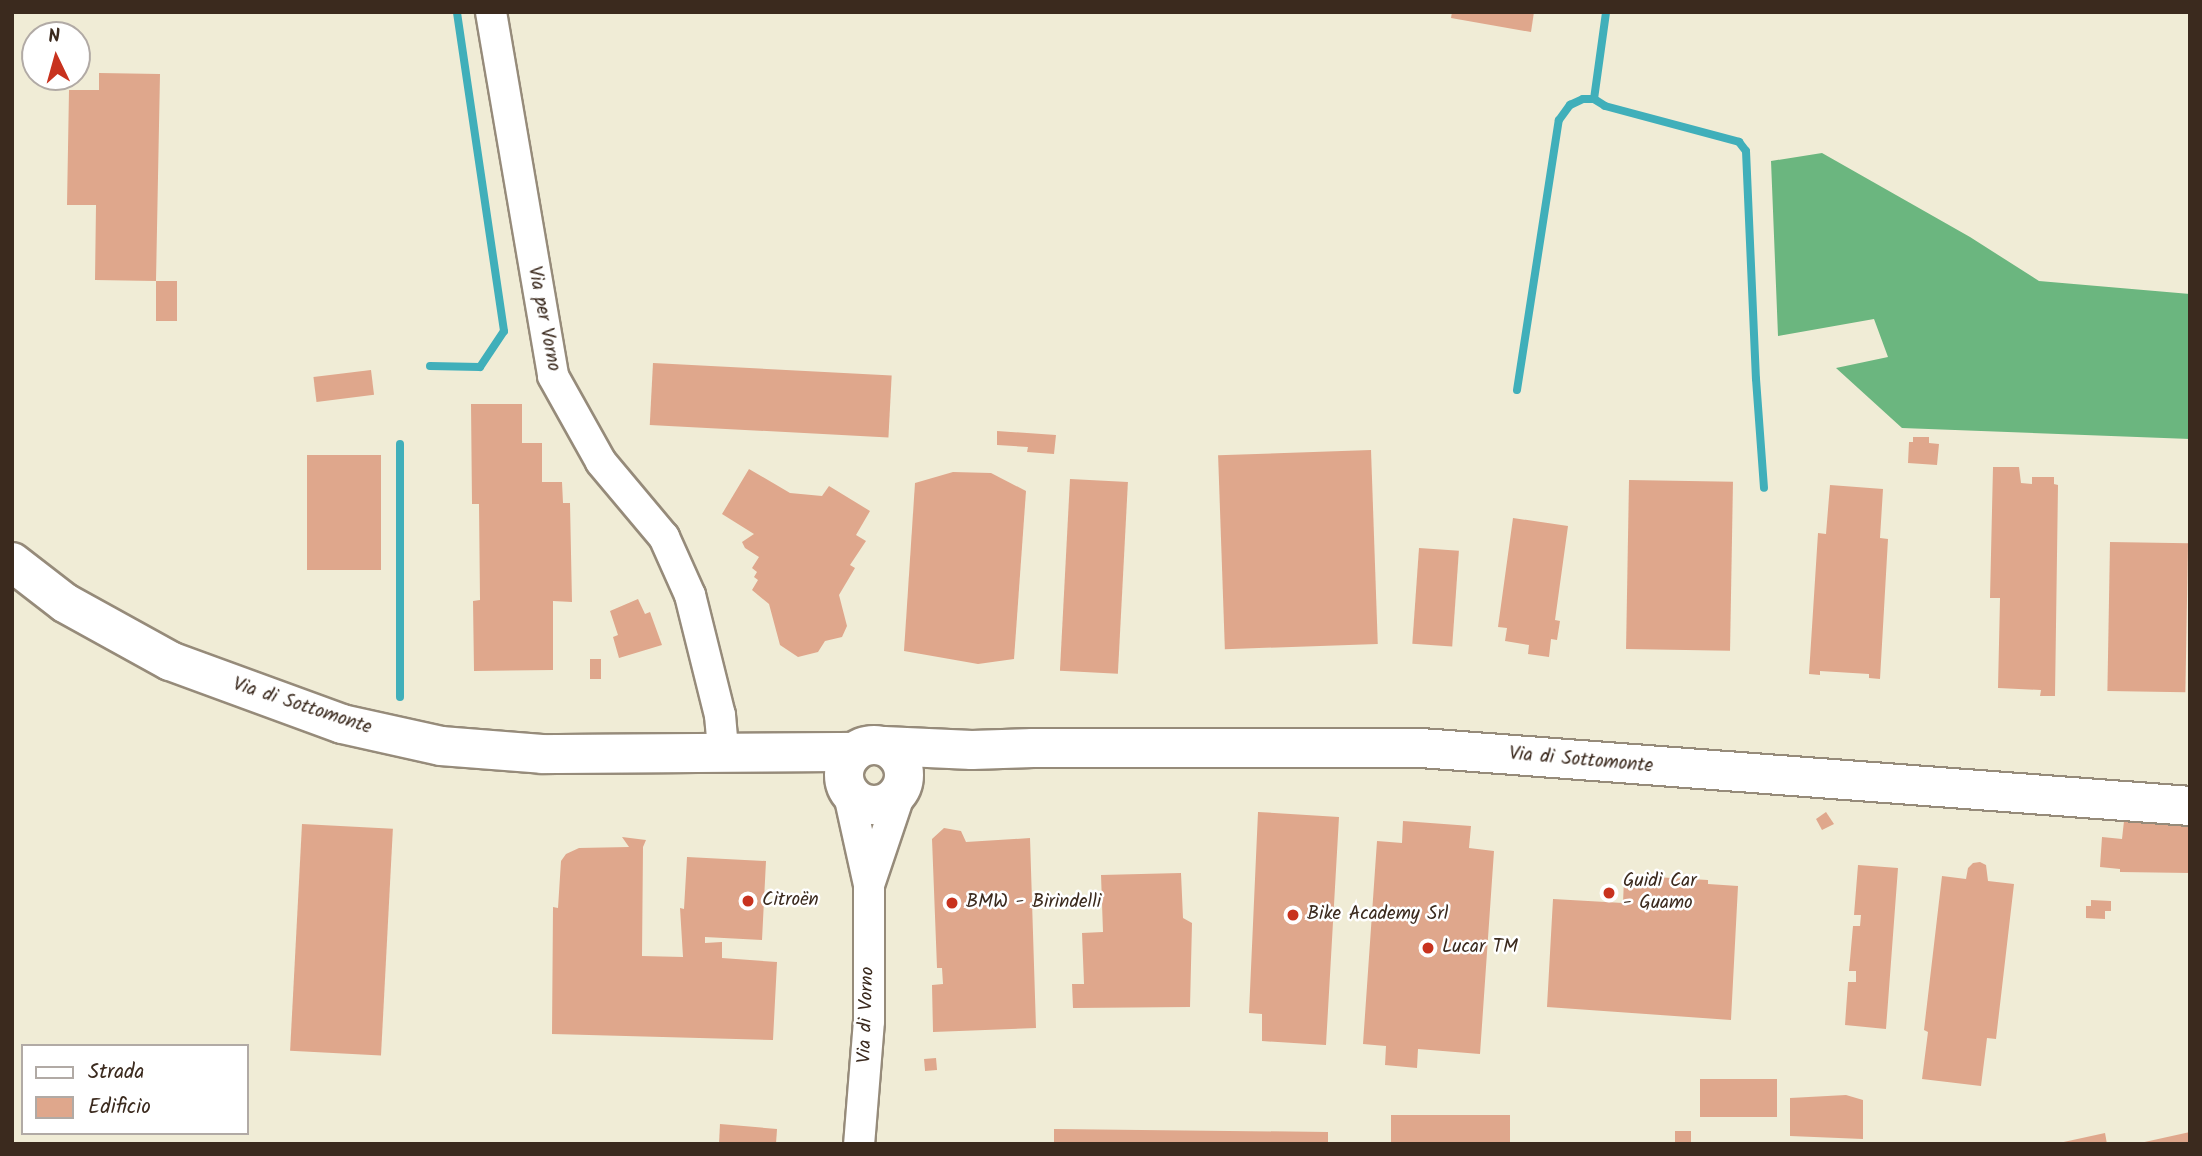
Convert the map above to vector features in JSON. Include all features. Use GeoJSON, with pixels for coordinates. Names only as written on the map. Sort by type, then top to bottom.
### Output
{"type":"FeatureCollection","features":[{"type":"Feature","properties":{"kind":"main road","name":"Via di Sottomonte"},"geometry":{"type":"LineString","coordinates":[[12,562],[65,603],[170,661],[342,724],[441,746],[542,754],[869,749],[1421,748],[2190,806]]}},
{"type":"Feature","properties":{"kind":"main road"},"geometry":{"type":"LineString","coordinates":[[848,790],[844,770],[869,749],[900,760],[904,769],[901,790]]}},
{"type":"Feature","properties":{"kind":"main road","name":"Via di Sottomonte"},"geometry":{"type":"LineString","coordinates":[[735,753],[848,790],[864,804],[874,805],[885,803],[932,768],[972,750]]}},
{"type":"Feature","properties":{"kind":"street","name":"Via per Vorno"},"geometry":{"type":"LineString","coordinates":[[491,12],[553,376],[601,462],[664,537],[685,583],[720,715],[735,753]]}},
{"type":"Feature","properties":{"kind":"street","name":"Via di Vorno"},"geometry":{"type":"LineString","coordinates":[[848,790],[869,885],[869,1021],[859,1144]]}},
{"type":"Feature","properties":{"kind":"street","name":"Via di Vorno"},"geometry":{"type":"LineString","coordinates":[[869,885],[901,790]]}},
{"type":"Feature","properties":{"kind":"green space"},"geometry":{"type":"Polygon","coordinates":[[[1822,153],[1970,237],[2039,281],[2190,294],[2190,439],[1902,428],[1836,368],[1888,357],[1874,319],[1778,336],[1771,161],[1822,153]]]}},
{"type":"Feature","properties":{"kind":"building"},"geometry":{"type":"Polygon","coordinates":[[[1452,12],[1534,12],[1531,32],[1451,18],[1452,12]]]}},
{"type":"Feature","properties":{"kind":"building"},"geometry":{"type":"Polygon","coordinates":[[[99,73],[160,74],[156,281],[95,280],[96,205],[67,205],[69,91],[99,90],[99,73]]]}},
{"type":"Feature","properties":{"kind":"building"},"geometry":{"type":"Polygon","coordinates":[[[156,281],[177,281],[177,321],[156,321],[156,281]]]}},
{"type":"Feature","properties":{"kind":"building"},"geometry":{"type":"Polygon","coordinates":[[[653,363],[892,376],[888,437],[650,425],[653,363]]]}},
{"type":"Feature","properties":{"kind":"building"},"geometry":{"type":"Polygon","coordinates":[[[371,370],[374,395],[316,402],[313,377],[371,370]]]}},
{"type":"Feature","properties":{"kind":"building"},"geometry":{"type":"Polygon","coordinates":[[[471,404],[522,404],[522,443],[542,443],[542,482],[562,482],[563,503],[570,503],[572,602],[553,601],[553,670],[474,671],[473,601],[480,600],[479,504],[472,504],[471,404]]]}},
{"type":"Feature","properties":{"kind":"building"},"geometry":{"type":"Polygon","coordinates":[[[997,431],[1056,435],[1054,454],[1027,452],[1028,447],[997,445],[997,431]]]}},
{"type":"Feature","properties":{"kind":"building"},"geometry":{"type":"Polygon","coordinates":[[[1913,437],[1929,437],[1929,443],[1939,444],[1937,465],[1908,463],[1909,442],[1913,442],[1913,437]]]}},
{"type":"Feature","properties":{"kind":"building"},"geometry":{"type":"Polygon","coordinates":[[[1371,450],[1378,644],[1225,649],[1218,455],[1371,450]]]}},
{"type":"Feature","properties":{"kind":"building"},"geometry":{"type":"Polygon","coordinates":[[[307,455],[381,455],[381,570],[307,570],[307,455]]]}},
{"type":"Feature","properties":{"kind":"building"},"geometry":{"type":"Polygon","coordinates":[[[1993,467],[2019,467],[2021,483],[2032,484],[2032,477],[2054,477],[2054,484],[2058,485],[2055,696],[2040,696],[2041,690],[1998,688],[2000,598],[1990,598],[1993,467]]]}},
{"type":"Feature","properties":{"kind":"building"},"geometry":{"type":"Polygon","coordinates":[[[749,469],[790,493],[822,496],[829,486],[870,511],[856,535],[866,541],[850,565],[855,568],[839,595],[847,626],[842,637],[825,641],[818,652],[798,657],[780,645],[769,604],[752,590],[758,580],[754,577],[757,572],[752,568],[759,557],[745,548],[742,542],[754,534],[722,514],[749,469]]]}},
{"type":"Feature","properties":{"kind":"building"},"geometry":{"type":"Polygon","coordinates":[[[953,472],[991,473],[1026,491],[1014,659],[978,664],[904,651],[915,483],[953,472]]]}},
{"type":"Feature","properties":{"kind":"building"},"geometry":{"type":"Polygon","coordinates":[[[1070,479],[1128,482],[1118,674],[1060,671],[1070,479]]]}},
{"type":"Feature","properties":{"kind":"building"},"geometry":{"type":"Polygon","coordinates":[[[1629,480],[1733,482],[1730,651],[1626,649],[1629,480]]]}},
{"type":"Feature","properties":{"kind":"building"},"geometry":{"type":"Polygon","coordinates":[[[1830,485],[1883,489],[1880,538],[1888,539],[1880,679],[1869,678],[1869,674],[1820,671],[1820,675],[1809,674],[1818,533],[1826,534],[1830,485]]]}},
{"type":"Feature","properties":{"kind":"building"},"geometry":{"type":"Polygon","coordinates":[[[1513,518],[1568,526],[1555,620],[1560,621],[1557,640],[1551,639],[1549,657],[1528,654],[1529,645],[1505,641],[1507,628],[1498,627],[1513,518]]]}},
{"type":"Feature","properties":{"kind":"building"},"geometry":{"type":"Polygon","coordinates":[[[2110,542],[2188,543],[2185,692],[2107,691],[2110,542]]]}},
{"type":"Feature","properties":{"kind":"building"},"geometry":{"type":"Polygon","coordinates":[[[1419,548],[1459,551],[1452,647],[1412,644],[1419,548]]]}},
{"type":"Feature","properties":{"kind":"building"},"geometry":{"type":"Polygon","coordinates":[[[638,599],[645,614],[650,612],[662,645],[619,658],[613,637],[618,635],[610,611],[638,599]]]}},
{"type":"Feature","properties":{"kind":"building"},"geometry":{"type":"Polygon","coordinates":[[[590,659],[601,659],[601,679],[590,679],[590,659]]]}},
{"type":"Feature","properties":{"kind":"building","name":"Bike Academy Srl"},"geometry":{"type":"Polygon","coordinates":[[[1258,812],[1339,817],[1326,1045],[1262,1041],[1262,1014],[1249,1013],[1258,812]]]}},
{"type":"Feature","properties":{"kind":"building"},"geometry":{"type":"Polygon","coordinates":[[[1826,812],[1834,824],[1822,830],[1816,819],[1826,812]]]}},
{"type":"Feature","properties":{"kind":"building"},"geometry":{"type":"Polygon","coordinates":[[[2125,812],[2190,820],[2190,873],[2120,872],[2120,869],[2100,867],[2102,837],[2122,839],[2125,812]]]}},
{"type":"Feature","properties":{"kind":"building","name":"Lucar TM"},"geometry":{"type":"Polygon","coordinates":[[[1403,821],[1471,826],[1469,848],[1494,851],[1480,1054],[1418,1049],[1417,1068],[1385,1065],[1386,1046],[1363,1044],[1377,841],[1402,843],[1403,821]]]}},
{"type":"Feature","properties":{"kind":"building"},"geometry":{"type":"Polygon","coordinates":[[[302,824],[393,829],[381,1055],[290,1051],[302,824]]]}},
{"type":"Feature","properties":{"kind":"building"},"geometry":{"type":"Polygon","coordinates":[[[944,828],[961,831],[966,842],[1030,838],[1036,1028],[933,1032],[932,985],[943,984],[942,968],[937,968],[932,839],[944,828]]]}},
{"type":"Feature","properties":{"kind":"building"},"geometry":{"type":"Polygon","coordinates":[[[622,837],[646,840],[643,847],[642,956],[683,957],[680,908],[684,909],[687,857],[766,861],[762,940],[705,937],[705,943],[722,942],[722,958],[777,962],[773,1040],[552,1034],[553,907],[558,908],[561,861],[566,854],[579,848],[629,847],[622,837]]]}},
{"type":"Feature","properties":{"kind":"building"},"geometry":{"type":"Polygon","coordinates":[[[1973,863],[1986,865],[1988,881],[2014,884],[1996,1039],[1987,1038],[1981,1086],[1922,1079],[1928,1032],[1924,1030],[1942,876],[1966,879],[1968,868],[1973,863]]]}},
{"type":"Feature","properties":{"kind":"building"},"geometry":{"type":"Polygon","coordinates":[[[1858,865],[1898,868],[1886,1029],[1845,1025],[1848,982],[1856,982],[1856,971],[1849,971],[1853,926],[1860,926],[1861,915],[1854,915],[1858,865]]]}},
{"type":"Feature","properties":{"kind":"building"},"geometry":{"type":"Polygon","coordinates":[[[1181,873],[1183,918],[1192,923],[1190,1007],[1073,1008],[1072,984],[1084,984],[1082,933],[1103,932],[1101,875],[1181,873]]]}},
{"type":"Feature","properties":{"kind":"building"},"geometry":{"type":"Polygon","coordinates":[[[1655,877],[1708,880],[1708,884],[1738,886],[1731,1020],[1547,1007],[1553,899],[1623,903],[1624,879],[1654,881],[1655,877]]]}},
{"type":"Feature","properties":{"kind":"building"},"geometry":{"type":"Polygon","coordinates":[[[2091,900],[2111,901],[2111,911],[2105,911],[2105,919],[2086,918],[2086,906],[2091,906],[2091,900]]]}},
{"type":"Feature","properties":{"kind":"building"},"geometry":{"type":"Polygon","coordinates":[[[936,1058],[937,1070],[925,1071],[924,1059],[936,1058]]]}},
{"type":"Feature","properties":{"kind":"building"},"geometry":{"type":"Polygon","coordinates":[[[1700,1079],[1777,1079],[1777,1117],[1700,1117],[1700,1079]]]}},
{"type":"Feature","properties":{"kind":"building"},"geometry":{"type":"Polygon","coordinates":[[[1846,1095],[1863,1100],[1863,1139],[1790,1136],[1790,1098],[1846,1095]]]}},
{"type":"Feature","properties":{"kind":"building"},"geometry":{"type":"Polygon","coordinates":[[[1391,1115],[1510,1115],[1510,1144],[1391,1144],[1391,1115]]]}},
{"type":"Feature","properties":{"kind":"building"},"geometry":{"type":"Polygon","coordinates":[[[720,1124],[777,1129],[776,1144],[719,1144],[720,1124]]]}},
{"type":"Feature","properties":{"kind":"building"},"geometry":{"type":"Polygon","coordinates":[[[1054,1129],[1328,1132],[1328,1144],[1054,1144],[1054,1129]]]}},
{"type":"Feature","properties":{"kind":"building"},"geometry":{"type":"Polygon","coordinates":[[[1675,1131],[1691,1131],[1691,1144],[1675,1144],[1675,1131]]]}},
{"type":"Feature","properties":{"kind":"building"},"geometry":{"type":"Polygon","coordinates":[[[2190,1132],[2190,1144],[2140,1143],[2190,1132]]]}},
{"type":"Feature","properties":{"kind":"building"},"geometry":{"type":"Polygon","coordinates":[[[2105,1133],[2107,1144],[2059,1144],[2059,1143],[2105,1133]]]}},
{"type":"Feature","properties":{"kind":"waterway"},"geometry":{"type":"LineString","coordinates":[[430,366],[480,367],[504,331],[457,12]]}},
{"type":"Feature","properties":{"kind":"waterway"},"geometry":{"type":"LineString","coordinates":[[1594,99],[1606,12]]}},
{"type":"Feature","properties":{"kind":"waterway"},"geometry":{"type":"LineString","coordinates":[[1517,390],[1559,120],[1570,105],[1583,99],[1594,99],[1605,106],[1739,142],[1746,151],[1756,379],[1764,488]]}},
{"type":"Feature","properties":{"kind":"waterway"},"geometry":{"type":"LineString","coordinates":[[400,444],[400,697]]}},
{"type":"Feature","properties":{"kind":"place","name":"Guidi Car - Guamo"},"geometry":{"type":"Point","coordinates":[1609,893]}},
{"type":"Feature","properties":{"kind":"place","name":"Citroën"},"geometry":{"type":"Point","coordinates":[748,901]}},
{"type":"Feature","properties":{"kind":"place","name":"BMW - Birindelli"},"geometry":{"type":"Point","coordinates":[952,903]}},
{"type":"Feature","properties":{"kind":"place","name":"Bike Academy Srl"},"geometry":{"type":"Point","coordinates":[1293,915]}},
{"type":"Feature","properties":{"kind":"place","name":"Lucar TM"},"geometry":{"type":"Point","coordinates":[1428,948]}}]}
